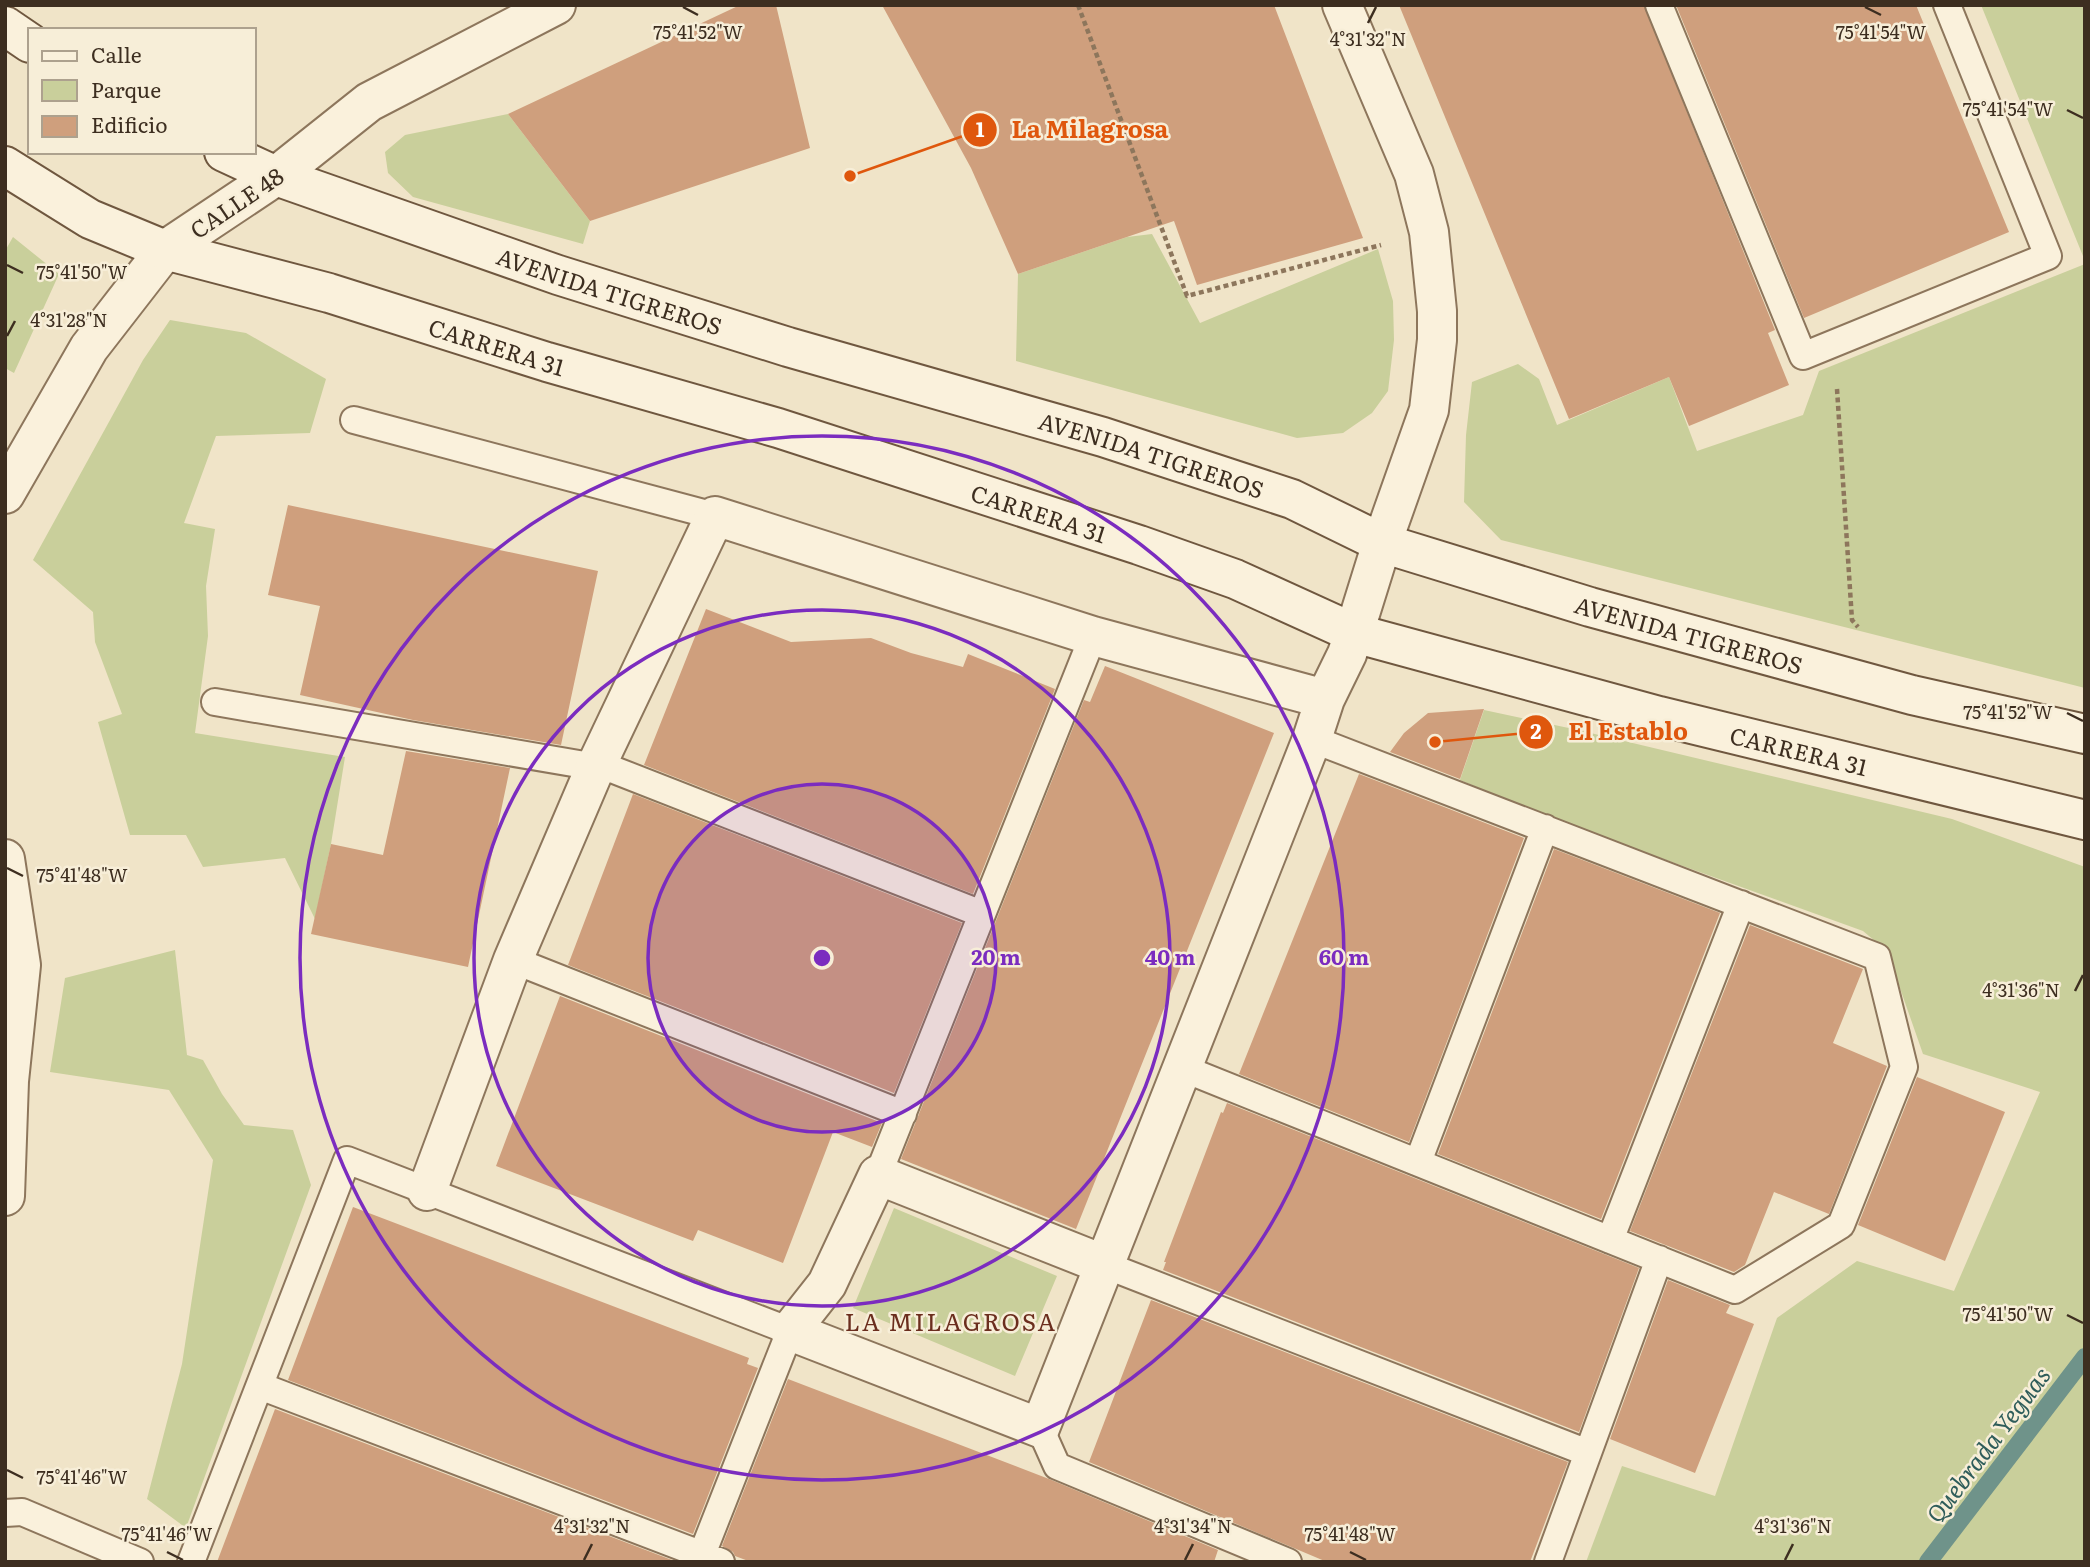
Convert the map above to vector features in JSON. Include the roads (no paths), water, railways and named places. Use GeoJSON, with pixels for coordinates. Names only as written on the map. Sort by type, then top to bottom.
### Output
{"type":"FeatureCollection","features":[{"type":"Feature","properties":{"kind":"street","name":"CALLE 48"},"geometry":{"type":"LineString","coordinates":[[5,494],[89,348],[165,250],[276,176],[369,102],[556,5]]}},
{"type":"Feature","properties":{"kind":"street"},"geometry":{"type":"LineString","coordinates":[[1105,1265],[878,1175],[827,1284],[790,1331],[1040,1428],[1105,1265],[1312,739],[1325,699],[1347,654],[1382,543],[1429,410],[1437,340],[1437,311],[1429,232],[1414,174],[1342,5]]}},
{"type":"Feature","properties":{"kind":"street"},"geometry":{"type":"LineString","coordinates":[[5,26],[28,42]]}},
{"type":"Feature","properties":{"kind":"street","name":"AVENIDA TIGREROS"},"geometry":{"type":"LineString","coordinates":[[228,154],[276,176],[558,275],[788,347],[1103,437],[1292,499],[1382,543],[1590,607],[1871,684],[2085,734]]}},
{"type":"Feature","properties":{"kind":"street","name":"CARRERA 31"},"geometry":{"type":"LineString","coordinates":[[5,166],[90,219],[165,250],[329,293],[547,362],[778,428],[1139,545],[1235,579],[1354,633],[1659,716],[2085,820]]}},
{"type":"Feature","properties":{"kind":"street"},"geometry":{"type":"LineString","coordinates":[[427,1191],[513,960],[596,766],[715,516],[1093,636],[1325,699]]}},
{"type":"Feature","properties":{"kind":"street"},"geometry":{"type":"LineString","coordinates":[[5,859],[21,965],[9,1081],[5,1196]]}},
{"type":"Feature","properties":{"kind":"lane"},"geometry":{"type":"LineString","coordinates":[[1658,5],[1803,356],[2048,256],[1947,5]]}},
{"type":"Feature","properties":{"kind":"lane"},"geometry":{"type":"LineString","coordinates":[[354,420],[715,516]]}},
{"type":"Feature","properties":{"kind":"lane"},"geometry":{"type":"LineString","coordinates":[[878,1175],[1093,636]]}},
{"type":"Feature","properties":{"kind":"lane"},"geometry":{"type":"LineString","coordinates":[[215,702],[614,770],[982,914]]}},
{"type":"Feature","properties":{"kind":"lane"},"geometry":{"type":"LineString","coordinates":[[1182,1068],[1735,1290],[1841,1225],[1904,1067],[1877,957],[1312,739]]}},
{"type":"Feature","properties":{"kind":"lane"},"geometry":{"type":"LineString","coordinates":[[1418,1162],[1545,828]]}},
{"type":"Feature","properties":{"kind":"lane"},"geometry":{"type":"LineString","coordinates":[[1610,1240],[1741,904]]}},
{"type":"Feature","properties":{"kind":"lane"},"geometry":{"type":"LineString","coordinates":[[513,960],[902,1114]]}},
{"type":"Feature","properties":{"kind":"lane"},"geometry":{"type":"LineString","coordinates":[[191,1562],[260,1385],[348,1160],[790,1331],[707,1559],[260,1385]]}},
{"type":"Feature","properties":{"kind":"lane"},"geometry":{"type":"LineString","coordinates":[[1548,1562],[1659,1259]]}},
{"type":"Feature","properties":{"kind":"lane"},"geometry":{"type":"LineString","coordinates":[[1105,1265],[1588,1453]]}},
{"type":"Feature","properties":{"kind":"lane"},"geometry":{"type":"LineString","coordinates":[[1040,1428],[1057,1466],[1232,1551],[1289,1562]]}},
{"type":"Feature","properties":{"kind":"lane"},"geometry":{"type":"LineString","coordinates":[[5,1513],[22,1512],[140,1562]]}},
{"type":"Feature","properties":{"kind":"waterway","name":"Quebrada Yeguas"},"geometry":{"type":"LineString","coordinates":[[1928,1562],[2085,1357]]}},
{"type":"Feature","properties":{"kind":"place","name":"La Milagrosa"},"geometry":{"type":"Point","coordinates":[850,176]}},
{"type":"Feature","properties":{"kind":"place","name":"El Establo"},"geometry":{"type":"Point","coordinates":[1435,742]}},
{"type":"Feature","properties":{"kind":"district","name":"LA MILAGROSA"},"geometry":{"type":"Point","coordinates":[951,1320]}}]}
